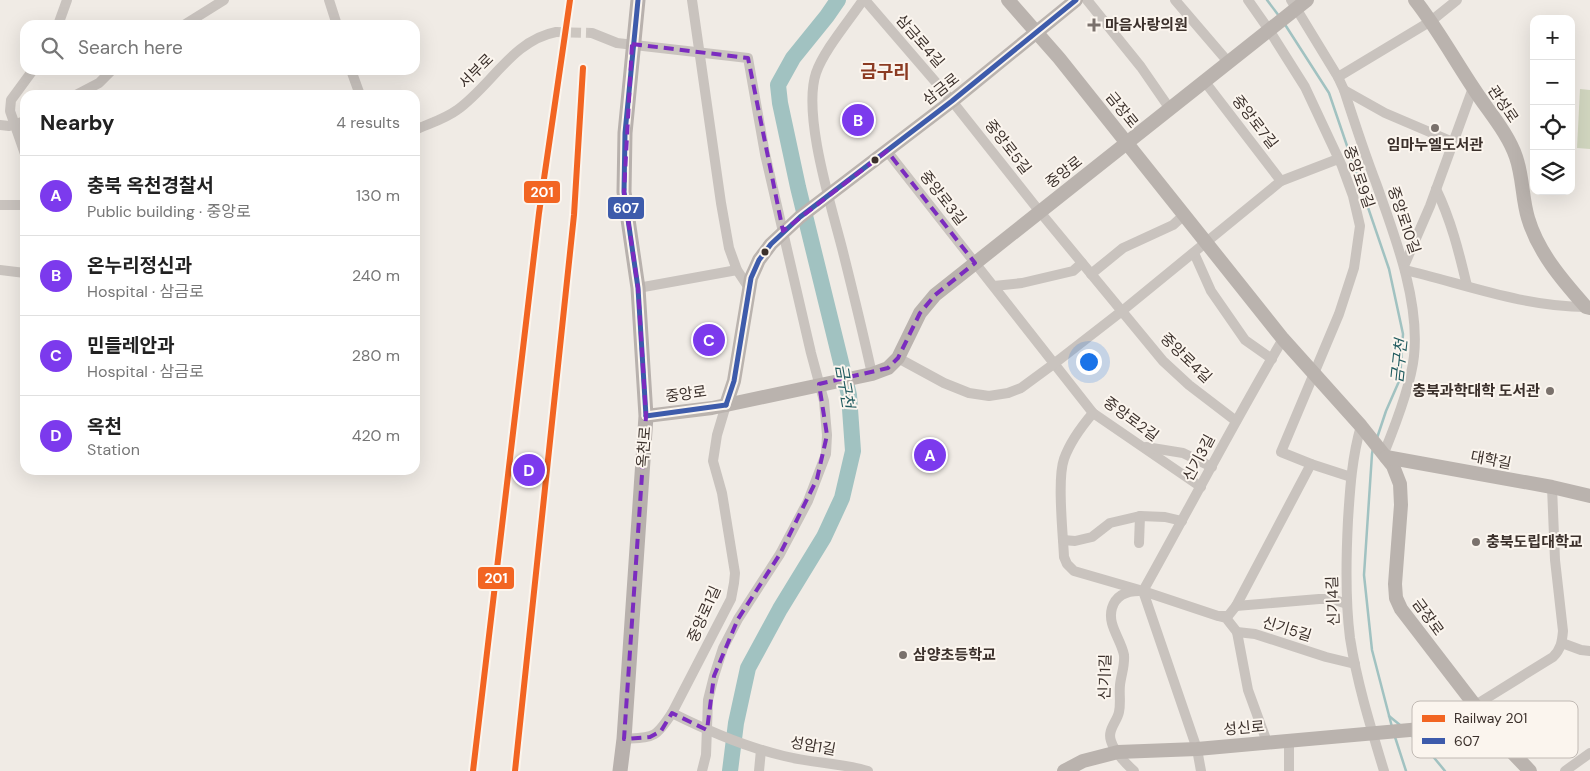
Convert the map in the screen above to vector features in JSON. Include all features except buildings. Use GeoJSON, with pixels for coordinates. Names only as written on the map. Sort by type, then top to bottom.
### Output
{"type":"FeatureCollection","features":[{"type":"Feature","properties":{"kind":"main road","name":"옥천로"},"geometry":{"type":"LineString","coordinates":[[620,771],[624,739],[646,416],[638,288],[624,192],[625,133],[638,0]]}},
{"type":"Feature","properties":{"kind":"main road","name":"금장로"},"geometry":{"type":"LineString","coordinates":[[1008,0],[1037,32],[1283,339],[1394,466],[1400,484],[1401,505],[1395,584],[1396,598],[1401,609],[1470,701]]}},
{"type":"Feature","properties":{"kind":"main road","name":"삼금로"},"geometry":{"type":"LineString","coordinates":[[784,231],[952,102],[1076,0]]}},
{"type":"Feature","properties":{"kind":"main road","name":"관성로"},"geometry":{"type":"LineString","coordinates":[[1415,0],[1431,21],[1473,88],[1502,129],[1516,157],[1528,217],[1535,238],[1562,280],[1588,308]]}},
{"type":"Feature","properties":{"kind":"main road","name":"중앙로"},"geometry":{"type":"LineString","coordinates":[[646,416],[726,404],[868,374],[888,368],[898,358],[920,313],[935,295],[1205,82],[1273,27],[1298,3]]}},
{"type":"Feature","properties":{"kind":"main road"},"geometry":{"type":"LineString","coordinates":[[726,404],[735,372],[749,288],[758,260],[784,231]]}},
{"type":"Feature","properties":{"kind":"main road","name":"대학길"},"geometry":{"type":"LineString","coordinates":[[1385,455],[1590,496]]}},
{"type":"Feature","properties":{"kind":"main road","name":"성신로"},"geometry":{"type":"LineString","coordinates":[[1064,771],[1083,761],[1118,752],[1197,749],[1412,729]]}},
{"type":"Feature","properties":{"kind":"main road","name":"금장로"},"geometry":{"type":"LineString","coordinates":[[1518,758],[1530,771]]}},
{"type":"Feature","properties":{"kind":"street"},"geometry":{"type":"LineString","coordinates":[[60,20],[68,0]]}},
{"type":"Feature","properties":{"kind":"street"},"geometry":{"type":"LineString","coordinates":[[192,20],[224,0]]}},
{"type":"Feature","properties":{"kind":"street"},"geometry":{"type":"LineString","coordinates":[[329,0],[335,20]]}},
{"type":"Feature","properties":{"kind":"street"},"geometry":{"type":"LineString","coordinates":[[692,0],[729,248],[737,270],[749,288]]}},
{"type":"Feature","properties":{"kind":"street"},"geometry":{"type":"LineString","coordinates":[[864,0],[816,74],[812,112],[826,198],[860,320],[868,374]]}},
{"type":"Feature","properties":{"kind":"street","name":"삼금로4길"},"geometry":{"type":"LineString","coordinates":[[864,0],[952,102]]}},
{"type":"Feature","properties":{"kind":"street"},"geometry":{"type":"LineString","coordinates":[[1087,0],[1141,67],[1170,109]]}},
{"type":"Feature","properties":{"kind":"street"},"geometry":{"type":"LineString","coordinates":[[1175,0],[1228,62]]}},
{"type":"Feature","properties":{"kind":"street"},"geometry":{"type":"LineString","coordinates":[[1248,0],[1273,27]]}},
{"type":"Feature","properties":{"kind":"street"},"geometry":{"type":"LineString","coordinates":[[1338,76],[1431,21],[1458,0]]}},
{"type":"Feature","properties":{"kind":"street","name":"중앙로10길"},"geometry":{"type":"LineString","coordinates":[[1298,3],[1344,90],[1404,268],[1414,327],[1414,356],[1408,383],[1385,455]]}},
{"type":"Feature","properties":{"kind":"street","name":"중앙로9길"},"geometry":{"type":"LineString","coordinates":[[1273,27],[1305,87],[1338,159],[1352,196],[1360,226],[1354,268],[1338,314],[1313,373]]}},
{"type":"Feature","properties":{"kind":"street","name":"서부로"},"geometry":{"type":"LineString","coordinates":[[420,128],[456,111],[528,42],[543,34],[556,32]]}},
{"type":"Feature","properties":{"kind":"street"},"geometry":{"type":"LineString","coordinates":[[592,33],[617,43],[633,39],[700,52],[748,58],[765,154],[825,409],[826,454],[808,501],[780,554],[738,619],[723,648],[708,700],[710,731],[702,771]]}},
{"type":"Feature","properties":{"kind":"street"},"geometry":{"type":"LineString","coordinates":[[20,123],[10,111],[11,100],[29,75]]}},
{"type":"Feature","properties":{"kind":"street"},"geometry":{"type":"LineString","coordinates":[[86,90],[99,83],[107,75]]}},
{"type":"Feature","properties":{"kind":"street"},"geometry":{"type":"LineString","coordinates":[[353,75],[358,90]]}},
{"type":"Feature","properties":{"kind":"street","name":"중앙로7길"},"geometry":{"type":"LineString","coordinates":[[1205,82],[1281,181]]}},
{"type":"Feature","properties":{"kind":"street"},"geometry":{"type":"LineString","coordinates":[[1473,88],[1436,189],[1404,268],[1467,286],[1539,302],[1588,308]]}},
{"type":"Feature","properties":{"kind":"street"},"geometry":{"type":"LineString","coordinates":[[1344,90],[1385,113],[1453,142]]}},
{"type":"Feature","properties":{"kind":"street","name":"중앙로5길"},"geometry":{"type":"LineString","coordinates":[[952,102],[1040,212]]}},
{"type":"Feature","properties":{"kind":"street"},"geometry":{"type":"LineString","coordinates":[[0,125],[20,123]]}},
{"type":"Feature","properties":{"kind":"street","name":"중앙로3길"},"geometry":{"type":"LineString","coordinates":[[887,151],[975,263]]}},
{"type":"Feature","properties":{"kind":"street"},"geometry":{"type":"LineString","coordinates":[[898,358],[944,383],[969,392],[989,396],[1008,393],[1021,388],[1122,311],[1281,181],[1338,159]]}},
{"type":"Feature","properties":{"kind":"street"},"geometry":{"type":"LineString","coordinates":[[1436,189],[1458,247],[1467,286]]}},
{"type":"Feature","properties":{"kind":"street"},"geometry":{"type":"LineString","coordinates":[[0,205],[20,205]]}},
{"type":"Feature","properties":{"kind":"street","name":"중앙로4길"},"geometry":{"type":"LineString","coordinates":[[1040,212],[1163,362],[1189,385],[1236,421]]}},
{"type":"Feature","properties":{"kind":"street"},"geometry":{"type":"LineString","coordinates":[[1091,274],[1123,248],[1172,225],[1184,215]]}},
{"type":"Feature","properties":{"kind":"street"},"geometry":{"type":"LineString","coordinates":[[1194,253],[1211,291],[1245,340],[1272,359]]}},
{"type":"Feature","properties":{"kind":"street","name":"중앙로2길"},"geometry":{"type":"LineString","coordinates":[[975,263],[1093,412],[1201,487]]}},
{"type":"Feature","properties":{"kind":"street"},"geometry":{"type":"LineString","coordinates":[[994,286],[1022,283],[1073,271],[1082,263]]}},
{"type":"Feature","properties":{"kind":"street"},"geometry":{"type":"LineString","coordinates":[[0,270],[20,272]]}},
{"type":"Feature","properties":{"kind":"street"},"geometry":{"type":"LineString","coordinates":[[638,288],[737,270]]}},
{"type":"Feature","properties":{"kind":"street","name":"신기3길"},"geometry":{"type":"LineString","coordinates":[[1143,591],[1283,339]]}},
{"type":"Feature","properties":{"kind":"street"},"geometry":{"type":"LineString","coordinates":[[1313,373],[1281,452],[1310,464],[1351,477]]}},
{"type":"Feature","properties":{"kind":"street","name":"중앙로1길"},"geometry":{"type":"LineString","coordinates":[[624,739],[650,737],[661,730],[672,713],[728,604],[735,572],[722,493],[713,461],[717,434],[726,404]]}},
{"type":"Feature","properties":{"kind":"street"},"geometry":{"type":"LineString","coordinates":[[1093,412],[1079,429],[1063,461],[1063,540],[1064,557],[1067,564],[1074,571],[1226,618],[1237,632],[1248,690],[1267,742]]}},
{"type":"Feature","properties":{"kind":"street","name":"신기4길"},"geometry":{"type":"LineString","coordinates":[[1362,428],[1355,448],[1351,477],[1347,542],[1347,604],[1355,664],[1384,771]]}},
{"type":"Feature","properties":{"kind":"street"},"geometry":{"type":"LineString","coordinates":[[1142,447],[1183,454],[1212,466]]}},
{"type":"Feature","properties":{"kind":"street"},"geometry":{"type":"LineString","coordinates":[[1236,606],[1310,464]]}},
{"type":"Feature","properties":{"kind":"street"},"geometry":{"type":"LineString","coordinates":[[1482,701],[1559,652],[1563,631],[1556,560],[1552,487]]}},
{"type":"Feature","properties":{"kind":"street"},"geometry":{"type":"LineString","coordinates":[[1063,540],[1075,541],[1092,537],[1110,523],[1140,516],[1165,517],[1182,521]]}},
{"type":"Feature","properties":{"kind":"street"},"geometry":{"type":"LineString","coordinates":[[1139,543],[1140,516]]}},
{"type":"Feature","properties":{"kind":"street"},"geometry":{"type":"LineString","coordinates":[[1143,591],[1197,749],[1201,771]]}},
{"type":"Feature","properties":{"kind":"street","name":"신기1길"},"geometry":{"type":"LineString","coordinates":[[1118,752],[1111,741],[1110,734],[1118,715],[1124,655],[1112,626],[1112,607],[1118,597],[1123,594],[1143,591]]}},
{"type":"Feature","properties":{"kind":"street","name":"신기5길"},"geometry":{"type":"LineString","coordinates":[[1218,616],[1228,616],[1236,606],[1319,599],[1347,604]]}},
{"type":"Feature","properties":{"kind":"street","name":"신기5길"},"geometry":{"type":"LineString","coordinates":[[1237,632],[1255,634],[1326,657],[1355,664]]}},
{"type":"Feature","properties":{"kind":"street"},"geometry":{"type":"LineString","coordinates":[[1562,642],[1590,651]]}},
{"type":"Feature","properties":{"kind":"street"},"geometry":{"type":"LineString","coordinates":[[672,713],[710,731]]}},
{"type":"Feature","properties":{"kind":"street","name":"성암1길"},"geometry":{"type":"LineString","coordinates":[[710,731],[757,749],[786,757],[868,771]]}},
{"type":"Feature","properties":{"kind":"street"},"geometry":{"type":"LineString","coordinates":[[1289,771],[1290,740]]}},
{"type":"Feature","properties":{"kind":"street"},"geometry":{"type":"LineString","coordinates":[[757,749],[759,771]]}},
{"type":"Feature","properties":{"kind":"street"},"geometry":{"type":"LineString","coordinates":[[1118,752],[1134,771]]}},
{"type":"Feature","properties":{"kind":"street"},"geometry":{"type":"LineString","coordinates":[[1565,771],[1590,753]]}},
{"type":"Feature","properties":{"kind":"highlighted area"},"geometry":{"type":"Polygon","coordinates":[[[632,44],[748,58],[783,231],[887,151],[975,263],[935,295],[920,313],[898,358],[888,368],[819,384],[827,435],[817,479],[780,554],[738,619],[714,676],[707,730],[672,713],[661,731],[650,737],[624,739],[646,416],[638,288],[624,192],[632,44]]]}},
{"type":"Feature","properties":{"kind":"green space"},"geometry":{"type":"Polygon","coordinates":[[[1580,89],[1590,90],[1590,149],[1577,148],[1580,89]]]}},
{"type":"Feature","properties":{"kind":"waterway","name":"금구천"},"geometry":{"type":"LineString","coordinates":[[730,771],[736,723],[748,668],[780,609],[824,537],[842,498],[853,451],[849,395],[798,187],[780,103],[778,85],[793,58],[838,0]]}},
{"type":"Feature","properties":{"kind":"waterway","name":"금구천"},"geometry":{"type":"LineString","coordinates":[[1267,0],[1279,16]]}},
{"type":"Feature","properties":{"kind":"waterway","name":"금구천"},"geometry":{"type":"LineString","coordinates":[[1284,23],[1329,93],[1389,269],[1403,334],[1400,379],[1377,438]]}},
{"type":"Feature","properties":{"kind":"waterway","name":"금구천"},"geometry":{"type":"LineString","coordinates":[[1373,448],[1364,575],[1372,650],[1392,727]]}},
{"type":"Feature","properties":{"kind":"waterway"},"geometry":{"type":"LineString","coordinates":[[1389,716],[1400,725]]}},
{"type":"Feature","properties":{"kind":"waterway","name":"금구천"},"geometry":{"type":"LineString","coordinates":[[1395,737],[1406,771]]}},
{"type":"Feature","properties":{"kind":"waterway"},"geometry":{"type":"LineString","coordinates":[[1434,758],[1445,771]]}},
{"type":"Feature","properties":{"kind":"tunnel"},"geometry":{"type":"LineString","coordinates":[[556,32],[592,33]]}},
{"type":"Feature","properties":{"kind":"rail line","name":"201"},"geometry":{"type":"LineString","coordinates":[[473,771],[539,213],[570,0]]}},
{"type":"Feature","properties":{"kind":"rail line","name":"201"},"geometry":{"type":"LineString","coordinates":[[515,771],[574,215],[583,68]]}},
{"type":"Feature","properties":{"kind":"transit line","name":"607"},"geometry":{"type":"LineString","coordinates":[[638,0],[625,133],[624,192],[638,288],[646,416]]}},
{"type":"Feature","properties":{"kind":"transit line","name":"607"},"geometry":{"type":"LineString","coordinates":[[726,405],[734,381],[751,278],[759,260],[771,244],[800,217],[952,101],[1076,0]]}},
{"type":"Feature","properties":{"kind":"transit line","name":"607"},"geometry":{"type":"LineString","coordinates":[[646,416],[726,405]]}},
{"type":"Feature","properties":{"kind":"place","name":"마음사랑의원"},"geometry":{"type":"Point","coordinates":[1094,25]}},
{"type":"Feature","properties":{"kind":"place","name":"온누리정신과"},"geometry":{"type":"Point","coordinates":[858,120]}},
{"type":"Feature","properties":{"kind":"place","name":"임마누엘도서관"},"geometry":{"type":"Point","coordinates":[1435,128]}},
{"type":"Feature","properties":{"kind":"place","name":"민들레안과"},"geometry":{"type":"Point","coordinates":[709,340]}},
{"type":"Feature","properties":{"kind":"place","name":"충북과학대학 도서관"},"geometry":{"type":"Point","coordinates":[1550,391]}},
{"type":"Feature","properties":{"kind":"place","name":"충북 옥천경찰서"},"geometry":{"type":"Point","coordinates":[930,455]}},
{"type":"Feature","properties":{"kind":"place","name":"옥천"},"geometry":{"type":"Point","coordinates":[529,470]}},
{"type":"Feature","properties":{"kind":"place","name":"충북도립대학교"},"geometry":{"type":"Point","coordinates":[1476,542]}},
{"type":"Feature","properties":{"kind":"place","name":"삼양초등학교"},"geometry":{"type":"Point","coordinates":[903,655]}},
{"type":"Feature","properties":{"kind":"district","name":"금구리"},"geometry":{"type":"Point","coordinates":[885,72]}}]}
